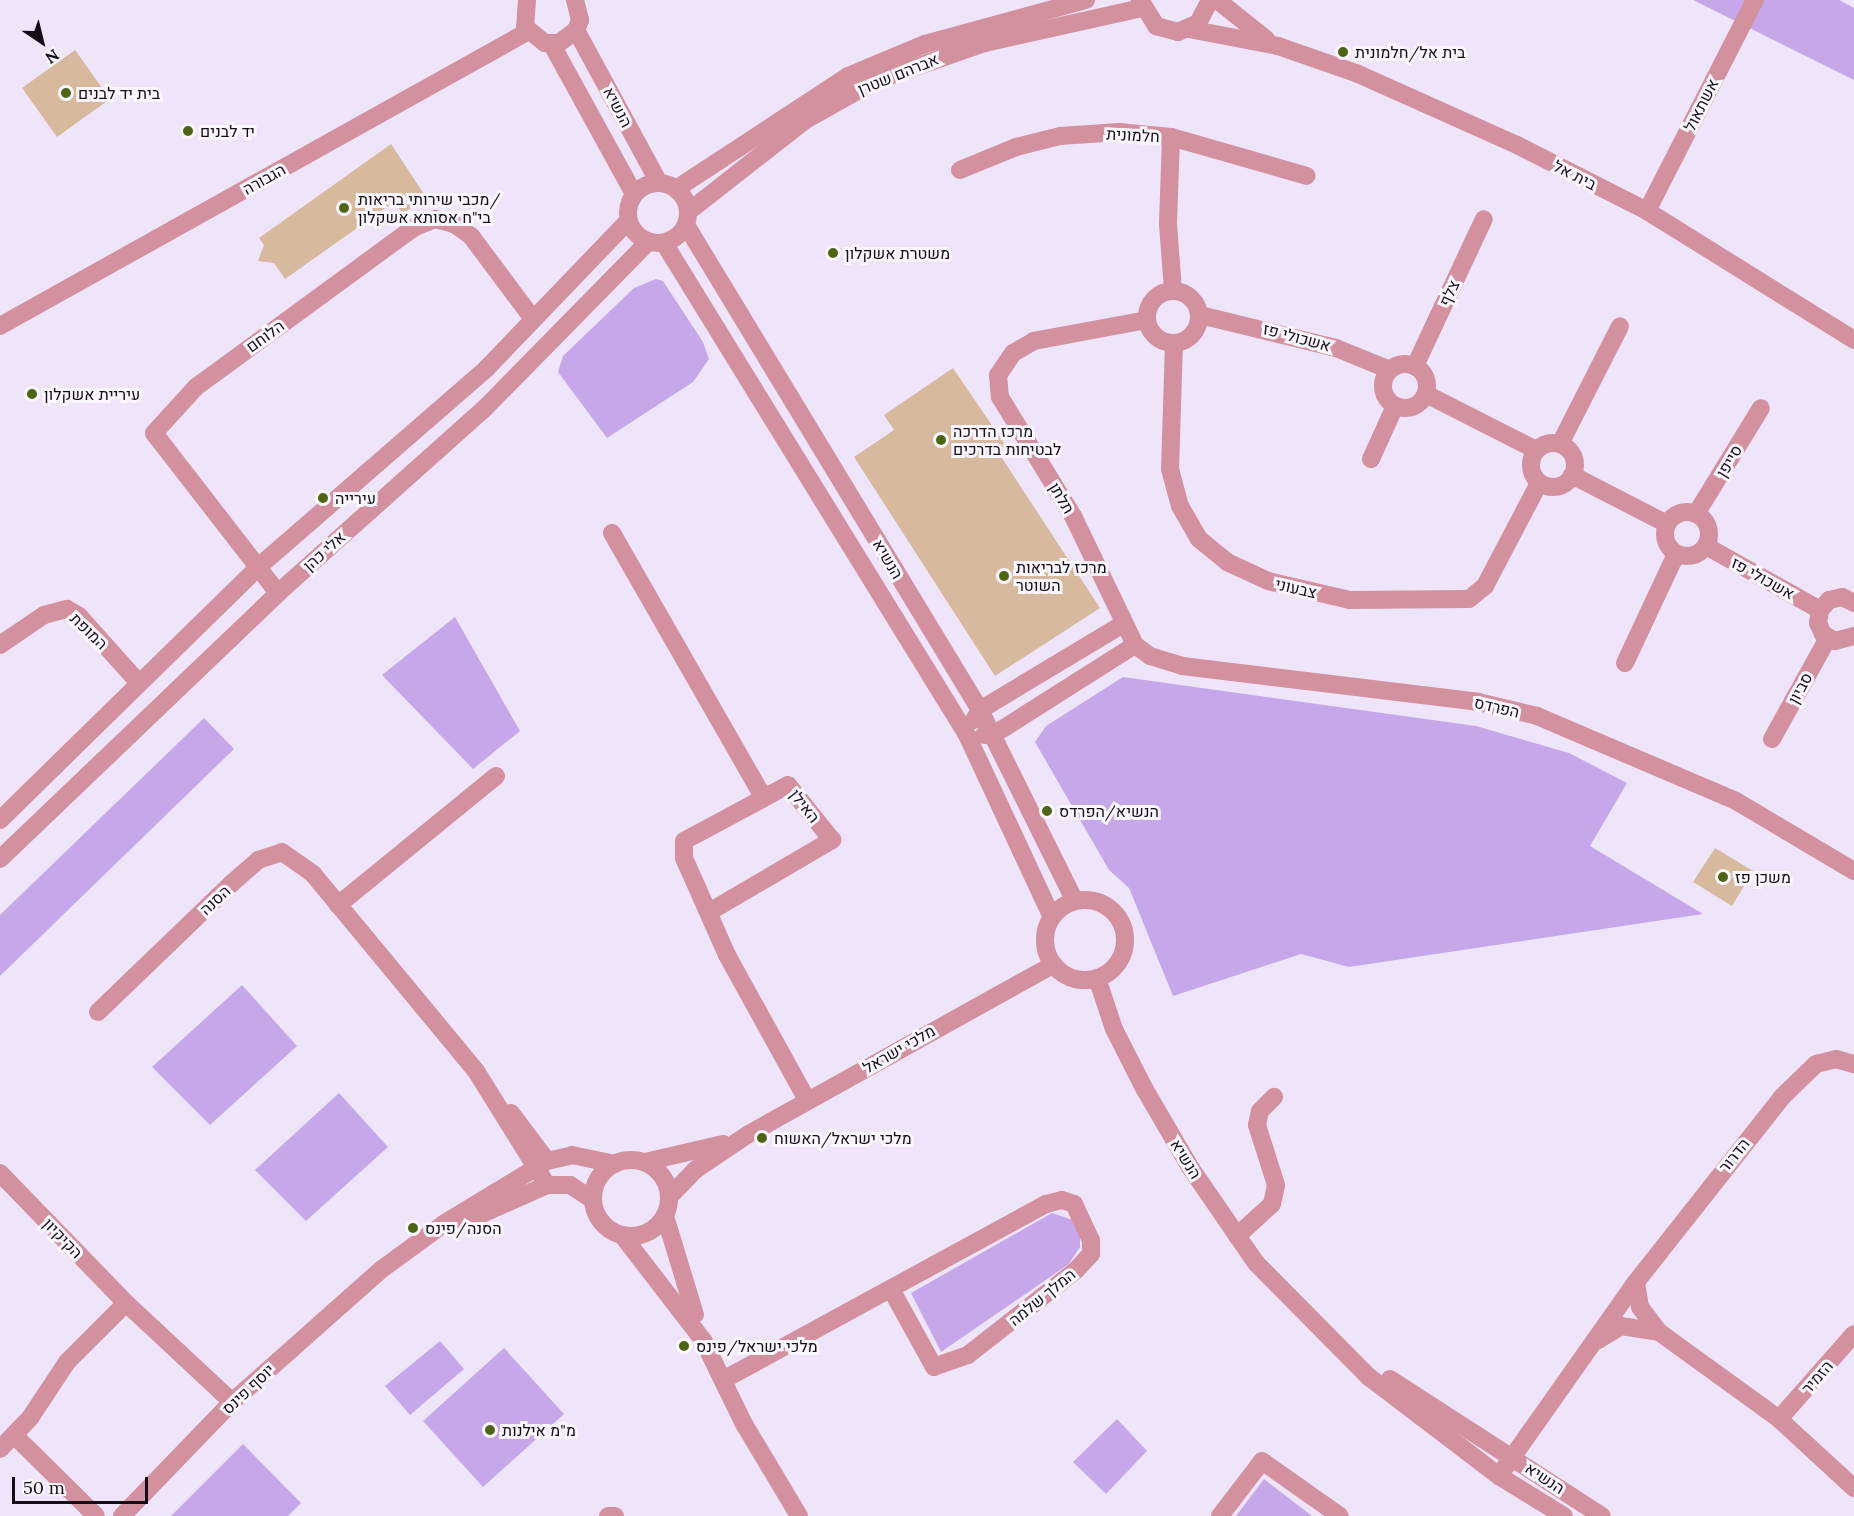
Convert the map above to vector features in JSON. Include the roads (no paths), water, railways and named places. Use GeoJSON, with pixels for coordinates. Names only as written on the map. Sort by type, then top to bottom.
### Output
{"type":"FeatureCollection","features":[{"type":"Feature","properties":{"kind":"street"},"geometry":{"type":"LineString","coordinates":[[527,0],[523,18],[528,32],[551,43],[559,43],[576,30],[580,21],[576,0]]}},
{"type":"Feature","properties":{"kind":"street","name":"אברהם שטרן"},"geometry":{"type":"LineString","coordinates":[[634,194],[667,186],[848,76],[925,44],[1086,0]]}},
{"type":"Feature","properties":{"kind":"street"},"geometry":{"type":"LineString","coordinates":[[1189,29],[1205,15],[1210,0]]}},
{"type":"Feature","properties":{"kind":"street","name":"בית אל"},"geometry":{"type":"LineString","coordinates":[[1217,0],[1278,46]]}},
{"type":"Feature","properties":{"kind":"street","name":"אשתאול"},"geometry":{"type":"LineString","coordinates":[[1647,211],[1755,0]]}},
{"type":"Feature","properties":{"kind":"street","name":"אברהם שטרן"},"geometry":{"type":"LineString","coordinates":[[656,242],[804,121],[875,81],[985,43],[1141,4]]}},
{"type":"Feature","properties":{"kind":"street","name":"בית אל"},"geometry":{"type":"LineString","coordinates":[[1141,4],[1156,26],[1189,29],[1278,46],[1356,72],[1647,211],[1854,340]]}},
{"type":"Feature","properties":{"kind":"street","name":"הנשיא"},"geometry":{"type":"LineString","coordinates":[[576,30],[980,710],[1075,901]]}},
{"type":"Feature","properties":{"kind":"street","name":"הגבורה"},"geometry":{"type":"LineString","coordinates":[[0,326],[528,32]]}},
{"type":"Feature","properties":{"kind":"street","name":"הנשיא"},"geometry":{"type":"LineString","coordinates":[[551,43],[634,194]]}},
{"type":"Feature","properties":{"kind":"street","name":"חלמונית"},"geometry":{"type":"LineString","coordinates":[[960,170],[1016,147],[1060,136],[1119,132],[1171,136],[1307,176]]}},
{"type":"Feature","properties":{"kind":"street"},"geometry":{"type":"LineString","coordinates":[[1171,136],[1168,224],[1173,290]]}},
{"type":"Feature","properties":{"kind":"street"},"geometry":{"type":"LineString","coordinates":[[628,221],[634,194]]}},
{"type":"Feature","properties":{"kind":"street","name":"הלוחם"},"geometry":{"type":"LineString","coordinates":[[278,593],[256,569],[154,433],[196,387],[413,228],[435,219],[454,224],[471,237],[533,319]]}},
{"type":"Feature","properties":{"kind":"street","name":"צלף"},"geometry":{"type":"LineString","coordinates":[[1415,366],[1484,219]]}},
{"type":"Feature","properties":{"kind":"street","name":"הנשיא"},"geometry":{"type":"LineString","coordinates":[[628,221],[656,242],[967,735],[1052,917]]}},
{"type":"Feature","properties":{"kind":"street","name":"אלי כהן"},"geometry":{"type":"LineString","coordinates":[[0,820],[256,569],[487,368],[628,221]]}},
{"type":"Feature","properties":{"kind":"street","name":"אלי כהן"},"geometry":{"type":"LineString","coordinates":[[0,859],[278,593],[483,410],[656,242]]}},
{"type":"Feature","properties":{"kind":"street"},"geometry":{"type":"LineString","coordinates":[[1173,290],[1188,294],[1200,315],[1196,331],[1174,343],[1153,334],[1147,320],[1150,303],[1173,290]]}},
{"type":"Feature","properties":{"kind":"street","name":"אשכולי פז"},"geometry":{"type":"LineString","coordinates":[[1200,315],[1336,348],[1390,370]]}},
{"type":"Feature","properties":{"kind":"street","name":"תלתן"},"geometry":{"type":"LineString","coordinates":[[1123,624],[1073,516],[1000,397],[998,375],[1013,353],[1034,341],[1147,320]]}},
{"type":"Feature","properties":{"kind":"street"},"geometry":{"type":"LineString","coordinates":[[1560,444],[1620,326]]}},
{"type":"Feature","properties":{"kind":"street","name":"צבעוני"},"geometry":{"type":"LineString","coordinates":[[1174,343],[1170,468],[1180,506],[1199,539],[1227,562],[1268,581],[1350,600],[1469,599],[1485,586],[1539,483]]}},
{"type":"Feature","properties":{"kind":"street"},"geometry":{"type":"LineString","coordinates":[[1395,406],[1383,389],[1390,370],[1402,364],[1415,366],[1424,375],[1426,394]]}},
{"type":"Feature","properties":{"kind":"street"},"geometry":{"type":"LineString","coordinates":[[1395,406],[1413,407],[1426,394]]}},
{"type":"Feature","properties":{"kind":"street"},"geometry":{"type":"LineString","coordinates":[[1426,394],[1536,450]]}},
{"type":"Feature","properties":{"kind":"street"},"geometry":{"type":"LineString","coordinates":[[1371,459],[1395,406]]}},
{"type":"Feature","properties":{"kind":"street","name":"סייפן"},"geometry":{"type":"LineString","coordinates":[[1696,514],[1761,408]]}},
{"type":"Feature","properties":{"kind":"street"},"geometry":{"type":"LineString","coordinates":[[1547,443],[1560,444],[1572,453],[1572,475],[1558,487],[1539,483],[1530,463],[1536,450],[1547,443]]}},
{"type":"Feature","properties":{"kind":"street"},"geometry":{"type":"LineString","coordinates":[[1572,475],[1667,524]]}},
{"type":"Feature","properties":{"kind":"street"},"geometry":{"type":"LineString","coordinates":[[1683,512],[1696,514],[1709,532],[1706,546],[1689,556],[1676,554],[1665,538],[1667,524],[1683,512]]}},
{"type":"Feature","properties":{"kind":"street"},"geometry":{"type":"LineString","coordinates":[[612,533],[763,797]]}},
{"type":"Feature","properties":{"kind":"street","name":"אשכולי פז"},"geometry":{"type":"LineString","coordinates":[[1706,546],[1820,610]]}},
{"type":"Feature","properties":{"kind":"street"},"geometry":{"type":"LineString","coordinates":[[1625,663],[1676,554]]}},
{"type":"Feature","properties":{"kind":"street"},"geometry":{"type":"LineString","coordinates":[[1852,597],[1829,600],[1820,610],[1819,629],[1828,638],[1842,641],[1854,636]]}},
{"type":"Feature","properties":{"kind":"street","name":"המופת"},"geometry":{"type":"LineString","coordinates":[[0,645],[44,615],[67,609],[80,616],[139,683]]}},
{"type":"Feature","properties":{"kind":"street"},"geometry":{"type":"LineString","coordinates":[[1123,624],[1135,645],[993,735],[967,735],[980,710],[1123,624]]}},
{"type":"Feature","properties":{"kind":"street","name":"סביון"},"geometry":{"type":"LineString","coordinates":[[1772,739],[1828,638]]}},
{"type":"Feature","properties":{"kind":"street","name":"הפרדס"},"geometry":{"type":"LineString","coordinates":[[1135,645],[1150,656],[1182,666],[1478,702],[1537,716],[1736,801],[1854,871]]}},
{"type":"Feature","properties":{"kind":"street"},"geometry":{"type":"LineString","coordinates":[[338,905],[496,776]]}},
{"type":"Feature","properties":{"kind":"street","name":"האילן"},"geometry":{"type":"LineString","coordinates":[[709,912],[832,840],[788,785],[684,841],[684,858],[727,956],[807,1100]]}},
{"type":"Feature","properties":{"kind":"street","name":"הסנה"},"geometry":{"type":"LineString","coordinates":[[98,1012],[258,860],[282,852],[301,862],[489,1090],[528,1132],[547,1185]]}},
{"type":"Feature","properties":{"kind":"street"},"geometry":{"type":"LineString","coordinates":[[1075,901],[1100,902],[1119,918],[1124,929],[1124,954],[1117,965],[1097,978],[1073,978],[1053,965],[1045,941],[1052,917],[1075,901]]}},
{"type":"Feature","properties":{"kind":"street","name":"מלכי ישראל"},"geometry":{"type":"LineString","coordinates":[[669,1197],[695,1170],[747,1135],[1053,965]]}},
{"type":"Feature","properties":{"kind":"street","name":"הנשיא"},"geometry":{"type":"LineString","coordinates":[[1097,978],[1114,1029],[1144,1088],[1237,1236],[1308,1320],[1369,1377],[1499,1476],[1564,1516]]}},
{"type":"Feature","properties":{"kind":"street","name":"הדרור"},"geometry":{"type":"LineString","coordinates":[[1499,1476],[1636,1282],[1782,1097],[1816,1064],[1836,1059],[1854,1064]]}},
{"type":"Feature","properties":{"kind":"street"},"geometry":{"type":"LineString","coordinates":[[1237,1236],[1272,1204],[1276,1185],[1257,1125],[1260,1111],[1274,1097]]}},
{"type":"Feature","properties":{"kind":"street","name":"מלכי ישראל"},"geometry":{"type":"LineString","coordinates":[[645,1162],[747,1135]]}},
{"type":"Feature","properties":{"kind":"street","name":"יוסף פינס"},"geometry":{"type":"LineString","coordinates":[[122,1516],[232,1402],[382,1269],[540,1164],[572,1155],[615,1164]]}},
{"type":"Feature","properties":{"kind":"street"},"geometry":{"type":"LineString","coordinates":[[592,1200],[598,1178],[615,1164],[645,1162],[663,1176],[669,1197],[665,1216],[703,1340],[799,1516]]}},
{"type":"Feature","properties":{"kind":"street","name":"הקיקיון"},"geometry":{"type":"LineString","coordinates":[[0,1173],[126,1303],[232,1402]]}},
{"type":"Feature","properties":{"kind":"street"},"geometry":{"type":"LineString","coordinates":[[547,1185],[570,1185],[592,1200],[601,1222],[622,1235],[703,1340]]}},
{"type":"Feature","properties":{"kind":"street","name":"יוסף פינס"},"geometry":{"type":"LineString","coordinates":[[382,1269],[467,1220],[547,1185]]}},
{"type":"Feature","properties":{"kind":"street","name":"המלך שלמה"},"geometry":{"type":"LineString","coordinates":[[723,1380],[892,1291],[1047,1204],[1062,1200],[1074,1204],[1091,1240],[1090,1254],[1075,1272],[968,1355],[934,1367],[892,1291]]}},
{"type":"Feature","properties":{"kind":"street"},"geometry":{"type":"LineString","coordinates":[[622,1235],[647,1233],[665,1216]]}},
{"type":"Feature","properties":{"kind":"street","name":"הדרור"},"geometry":{"type":"LineString","coordinates":[[1636,1282],[1640,1307],[1659,1332],[1779,1419],[1854,1488]]}},
{"type":"Feature","properties":{"kind":"street"},"geometry":{"type":"LineString","coordinates":[[0,1449],[16,1437],[67,1362],[126,1303]]}},
{"type":"Feature","properties":{"kind":"street","name":"הנשיא"},"geometry":{"type":"LineString","coordinates":[[1308,1320],[1408,1392],[1602,1516]]}},
{"type":"Feature","properties":{"kind":"street","name":"הדרור"},"geometry":{"type":"LineString","coordinates":[[1590,1347],[1622,1326],[1659,1332]]}},
{"type":"Feature","properties":{"kind":"street","name":"הזמיר"},"geometry":{"type":"LineString","coordinates":[[1779,1419],[1854,1334]]}},
{"type":"Feature","properties":{"kind":"street"},"geometry":{"type":"LineString","coordinates":[[16,1437],[96,1516]]}},
{"type":"Feature","properties":{"kind":"street"},"geometry":{"type":"LineString","coordinates":[[1220,1516],[1262,1461],[1340,1516]]}},
{"type":"Feature","properties":{"kind":"street"},"geometry":{"type":"LineString","coordinates":[[608,1516],[615,1516]]}},
{"type":"Feature","properties":{"kind":"place","name":"בית אל/חלמונית"},"geometry":{"type":"Point","coordinates":[1343,52]}},
{"type":"Feature","properties":{"kind":"place","name":"בית יד לבנים"},"geometry":{"type":"Point","coordinates":[66,93]}},
{"type":"Feature","properties":{"kind":"place","name":"יד לבנים"},"geometry":{"type":"Point","coordinates":[188,131]}},
{"type":"Feature","properties":{"kind":"place","name":"מכבי שירותי בריאות/ בי\"ח אסותא אשקלון"},"geometry":{"type":"Point","coordinates":[344,208]}},
{"type":"Feature","properties":{"kind":"place","name":"משטרת אשקלון"},"geometry":{"type":"Point","coordinates":[833,253]}},
{"type":"Feature","properties":{"kind":"place","name":"עיריית אשקלון"},"geometry":{"type":"Point","coordinates":[32,394]}},
{"type":"Feature","properties":{"kind":"place","name":"מרכז הדרכה לבטיחות בדרכים"},"geometry":{"type":"Point","coordinates":[941,440]}},
{"type":"Feature","properties":{"kind":"place","name":"עירייה"},"geometry":{"type":"Point","coordinates":[323,498]}},
{"type":"Feature","properties":{"kind":"place","name":"מרכז לבריאות השוטר"},"geometry":{"type":"Point","coordinates":[1004,576]}},
{"type":"Feature","properties":{"kind":"place","name":"הנשיא/הפרדס"},"geometry":{"type":"Point","coordinates":[1047,811]}},
{"type":"Feature","properties":{"kind":"place","name":"משכן פז"},"geometry":{"type":"Point","coordinates":[1723,877]}},
{"type":"Feature","properties":{"kind":"place","name":"מלכי ישראל/האשוח"},"geometry":{"type":"Point","coordinates":[762,1138]}},
{"type":"Feature","properties":{"kind":"place","name":"הסנה/פינס"},"geometry":{"type":"Point","coordinates":[413,1228]}},
{"type":"Feature","properties":{"kind":"place","name":"מלכי ישראל/פינס"},"geometry":{"type":"Point","coordinates":[684,1346]}},
{"type":"Feature","properties":{"kind":"place","name":"מ\"מ אילנות"},"geometry":{"type":"Point","coordinates":[490,1430]}}]}
